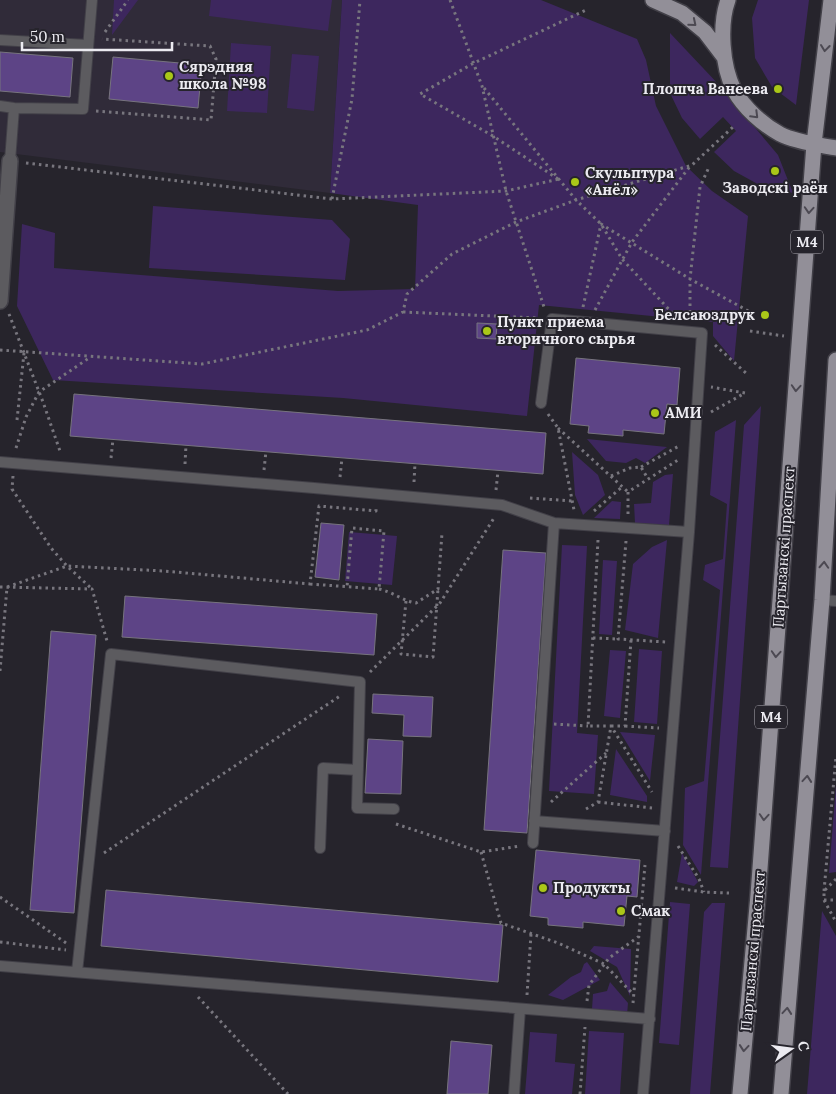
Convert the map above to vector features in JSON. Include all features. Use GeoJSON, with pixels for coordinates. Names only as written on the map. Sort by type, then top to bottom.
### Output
{"type":"FeatureCollection","features":[{"type":"Feature","properties":{"kind":"main road"},"geometry":{"type":"LineString","coordinates":[[653,0],[682,13],[705,32],[724,58]]}},
{"type":"Feature","properties":{"kind":"main road"},"geometry":{"type":"LineString","coordinates":[[728,0],[722,30],[724,58],[734,90],[754,116],[782,135],[836,148]]}},
{"type":"Feature","properties":{"kind":"main road","name":"Партызанскі праспект"},"geometry":{"type":"LineString","coordinates":[[740,1094],[758,895],[814,144],[831,0]]}},
{"type":"Feature","properties":{"kind":"main road"},"geometry":{"type":"LineString","coordinates":[[781,1094],[829,601],[836,360]]}},
{"type":"Feature","properties":{"kind":"street"},"geometry":{"type":"LineString","coordinates":[[0,301],[10,161]]}},
{"type":"Feature","properties":{"kind":"lane"},"geometry":{"type":"LineString","coordinates":[[0,106],[83,110],[92,0]]}},
{"type":"Feature","properties":{"kind":"lane"},"geometry":{"type":"LineString","coordinates":[[0,40],[88,45]]}},
{"type":"Feature","properties":{"kind":"lane"},"geometry":{"type":"LineString","coordinates":[[10,161],[14,108]]}},
{"type":"Feature","properties":{"kind":"lane"},"geometry":{"type":"LineString","coordinates":[[541,403],[552,318],[702,332],[689,532],[644,1094]]}},
{"type":"Feature","properties":{"kind":"lane"},"geometry":{"type":"LineString","coordinates":[[0,462],[502,505],[554,523],[689,532]]}},
{"type":"Feature","properties":{"kind":"lane"},"geometry":{"type":"LineString","coordinates":[[533,842],[554,523]]}},
{"type":"Feature","properties":{"kind":"lane"},"geometry":{"type":"LineString","coordinates":[[77,972],[111,654],[360,682],[357,808],[394,809]]}},
{"type":"Feature","properties":{"kind":"lane"},"geometry":{"type":"LineString","coordinates":[[320,848],[323,768],[358,770]]}},
{"type":"Feature","properties":{"kind":"lane"},"geometry":{"type":"LineString","coordinates":[[534,819],[665,831]]}},
{"type":"Feature","properties":{"kind":"lane"},"geometry":{"type":"LineString","coordinates":[[0,966],[650,1020]]}},
{"type":"Feature","properties":{"kind":"lane"},"geometry":{"type":"LineString","coordinates":[[514,1094],[523,1009]]}},
{"type":"Feature","properties":{"kind":"path"},"geometry":{"type":"LineString","coordinates":[[83,110],[211,120],[216,59],[210,46],[100,39],[128,0]]}},
{"type":"Feature","properties":{"kind":"path"},"geometry":{"type":"LineString","coordinates":[[332,199],[352,99],[360,0]]}},
{"type":"Feature","properties":{"kind":"path"},"geometry":{"type":"LineString","coordinates":[[450,0],[472,64],[482,86],[506,191],[544,307],[552,318]]}},
{"type":"Feature","properties":{"kind":"path"},"geometry":{"type":"LineString","coordinates":[[559,179],[492,136],[420,94],[472,64],[586,10]]}},
{"type":"Feature","properties":{"kind":"path"},"geometry":{"type":"LineString","coordinates":[[482,86],[576,200],[601,224],[690,279],[752,313]]}},
{"type":"Feature","properties":{"kind":"path"},"geometry":{"type":"LineString","coordinates":[[585,320],[632,242],[692,165],[733,127]]}},
{"type":"Feature","properties":{"kind":"path"},"geometry":{"type":"LineString","coordinates":[[10,161],[332,199],[506,191],[559,179]]}},
{"type":"Feature","properties":{"kind":"path"},"geometry":{"type":"LineString","coordinates":[[403,312],[408,294],[452,254],[516,222],[576,200],[692,165]]}},
{"type":"Feature","properties":{"kind":"path"},"geometry":{"type":"LineString","coordinates":[[690,331],[690,279],[700,187],[709,167]]}},
{"type":"Feature","properties":{"kind":"path"},"geometry":{"type":"LineString","coordinates":[[601,224],[622,259],[690,331]]}},
{"type":"Feature","properties":{"kind":"path"},"geometry":{"type":"LineString","coordinates":[[585,320],[601,224]]}},
{"type":"Feature","properties":{"kind":"path"},"geometry":{"type":"LineString","coordinates":[[0,294],[24,352],[63,459]]}},
{"type":"Feature","properties":{"kind":"path"},"geometry":{"type":"LineString","coordinates":[[0,350],[202,364],[367,330],[403,312],[552,318]]}},
{"type":"Feature","properties":{"kind":"path"},"geometry":{"type":"LineString","coordinates":[[750,330],[764,332]]}},
{"type":"Feature","properties":{"kind":"path"},"geometry":{"type":"LineString","coordinates":[[702,332],[747,374]]}},
{"type":"Feature","properties":{"kind":"path"},"geometry":{"type":"LineString","coordinates":[[17,420],[24,352]]}},
{"type":"Feature","properties":{"kind":"path"},"geometry":{"type":"LineString","coordinates":[[14,454],[26,417],[39,392],[89,357]]}},
{"type":"Feature","properties":{"kind":"path"},"geometry":{"type":"LineString","coordinates":[[696,421],[745,392],[698,385]]}},
{"type":"Feature","properties":{"kind":"path"},"geometry":{"type":"LineString","coordinates":[[541,403],[558,428],[628,492]]}},
{"type":"Feature","properties":{"kind":"path"},"geometry":{"type":"LineString","coordinates":[[558,428],[574,512],[598,526],[588,726]]}},
{"type":"Feature","properties":{"kind":"path"},"geometry":{"type":"LineString","coordinates":[[110,463],[113,439]]}},
{"type":"Feature","properties":{"kind":"path"},"geometry":{"type":"LineString","coordinates":[[184,470],[186,445]]}},
{"type":"Feature","properties":{"kind":"path"},"geometry":{"type":"LineString","coordinates":[[610,476],[630,468],[641,467],[679,446]]}},
{"type":"Feature","properties":{"kind":"path"},"geometry":{"type":"LineString","coordinates":[[263,477],[266,451]]}},
{"type":"Feature","properties":{"kind":"path"},"geometry":{"type":"LineString","coordinates":[[340,482],[342,458]]}},
{"type":"Feature","properties":{"kind":"path"},"geometry":{"type":"LineString","coordinates":[[628,492],[678,460]]}},
{"type":"Feature","properties":{"kind":"path"},"geometry":{"type":"LineString","coordinates":[[413,488],[415,463]]}},
{"type":"Feature","properties":{"kind":"path"},"geometry":{"type":"LineString","coordinates":[[641,467],[648,479]]}},
{"type":"Feature","properties":{"kind":"path"},"geometry":{"type":"LineString","coordinates":[[495,495],[498,471]]}},
{"type":"Feature","properties":{"kind":"path"},"geometry":{"type":"LineString","coordinates":[[584,518],[622,487]]}},
{"type":"Feature","properties":{"kind":"path"},"geometry":{"type":"LineString","coordinates":[[12,489],[52,548],[67,566],[92,589],[111,654]]}},
{"type":"Feature","properties":{"kind":"path"},"geometry":{"type":"LineString","coordinates":[[618,639],[628,492]]}},
{"type":"Feature","properties":{"kind":"path"},"geometry":{"type":"LineString","coordinates":[[310,584],[318,506],[376,511],[376,494]]}},
{"type":"Feature","properties":{"kind":"path"},"geometry":{"type":"LineString","coordinates":[[89,863],[360,682],[436,606],[502,505]]}},
{"type":"Feature","properties":{"kind":"path"},"geometry":{"type":"LineString","coordinates":[[347,587],[352,528],[384,531],[379,589]]}},
{"type":"Feature","properties":{"kind":"path"},"geometry":{"type":"LineString","coordinates":[[406,601],[401,654],[433,657],[442,533]]}},
{"type":"Feature","properties":{"kind":"path"},"geometry":{"type":"LineString","coordinates":[[7,587],[67,566],[164,571],[379,589],[406,601],[416,603],[438,589]]}},
{"type":"Feature","properties":{"kind":"path"},"geometry":{"type":"LineString","coordinates":[[0,586],[92,589]]}},
{"type":"Feature","properties":{"kind":"path"},"geometry":{"type":"LineString","coordinates":[[0,671],[7,587]]}},
{"type":"Feature","properties":{"kind":"path"},"geometry":{"type":"LineString","coordinates":[[593,638],[667,642]]}},
{"type":"Feature","properties":{"kind":"path"},"geometry":{"type":"LineString","coordinates":[[541,724],[611,726],[653,792]]}},
{"type":"Feature","properties":{"kind":"path"},"geometry":{"type":"LineString","coordinates":[[625,726],[661,728]]}},
{"type":"Feature","properties":{"kind":"path"},"geometry":{"type":"LineString","coordinates":[[534,819],[606,752]]}},
{"type":"Feature","properties":{"kind":"path"},"geometry":{"type":"LineString","coordinates":[[836,756],[824,891],[824,900],[836,922]]}},
{"type":"Feature","properties":{"kind":"path"},"geometry":{"type":"LineString","coordinates":[[598,802],[653,808]]}},
{"type":"Feature","properties":{"kind":"path"},"geometry":{"type":"LineString","coordinates":[[481,852],[501,923],[558,943],[604,964],[633,995]]}},
{"type":"Feature","properties":{"kind":"path"},"geometry":{"type":"LineString","coordinates":[[824,891],[836,878]]}},
{"type":"Feature","properties":{"kind":"path"},"geometry":{"type":"LineString","coordinates":[[642,885],[729,893]]}},
{"type":"Feature","properties":{"kind":"path"},"geometry":{"type":"LineString","coordinates":[[0,897],[79,951]]}},
{"type":"Feature","properties":{"kind":"path"},"geometry":{"type":"LineString","coordinates":[[824,900],[836,900]]}},
{"type":"Feature","properties":{"kind":"path"},"geometry":{"type":"LineString","coordinates":[[523,1009],[531,934]]}},
{"type":"Feature","properties":{"kind":"path"},"geometry":{"type":"LineString","coordinates":[[580,1094],[589,985],[609,958],[638,938]]}},
{"type":"Feature","properties":{"kind":"path"},"geometry":{"type":"LineString","coordinates":[[0,942],[79,951]]}},
{"type":"Feature","properties":{"kind":"path"},"geometry":{"type":"LineString","coordinates":[[184,981],[288,1094]]}},
{"type":"Feature","properties":{"kind":"shaded area","name":"Сярэдняя школа №98"},"geometry":{"type":"Polygon","coordinates":[[[0,0],[342,0],[330,193],[0,152],[0,0]]]}},
{"type":"Feature","properties":{"kind":"shaded area"},"geometry":{"type":"Polygon","coordinates":[[[114,0],[138,0],[112,35],[114,0]]]}},
{"type":"Feature","properties":{"kind":"shaded area"},"geometry":{"type":"Polygon","coordinates":[[[211,0],[332,0],[328,31],[209,16],[211,0]]]}},
{"type":"Feature","properties":{"kind":"shaded area"},"geometry":{"type":"Polygon","coordinates":[[[342,0],[541,0],[637,39],[646,60],[656,106],[686,166],[712,191],[748,216],[734,361],[713,336],[713,322],[539,305],[527,416],[343,398],[53,380],[17,306],[22,224],[55,233],[54,268],[338,291],[415,289],[418,205],[330,193],[342,0]]]}},
{"type":"Feature","properties":{"kind":"shaded area"},"geometry":{"type":"Polygon","coordinates":[[[758,0],[809,0],[796,105],[772,87],[755,58],[752,18],[758,0]]]}},
{"type":"Feature","properties":{"kind":"shaded area"},"geometry":{"type":"Polygon","coordinates":[[[670,33],[720,86],[778,155],[793,193],[765,188],[734,171],[714,152],[736,131],[723,117],[700,139],[682,118],[670,93],[670,33]]]}},
{"type":"Feature","properties":{"kind":"shaded area"},"geometry":{"type":"Polygon","coordinates":[[[231,43],[271,46],[267,113],[227,111],[231,43]]]}},
{"type":"Feature","properties":{"kind":"shaded area"},"geometry":{"type":"Polygon","coordinates":[[[292,54],[319,56],[314,111],[287,108],[292,54]]]}},
{"type":"Feature","properties":{"kind":"shaded area"},"geometry":{"type":"Polygon","coordinates":[[[153,206],[332,220],[350,239],[345,280],[149,268],[153,206]]]}},
{"type":"Feature","properties":{"kind":"shaded area"},"geometry":{"type":"Polygon","coordinates":[[[761,406],[728,868],[710,867],[744,425],[761,406]]]}},
{"type":"Feature","properties":{"kind":"shaded area"},"geometry":{"type":"Polygon","coordinates":[[[736,420],[701,875],[683,845],[685,788],[704,781],[720,590],[703,580],[705,565],[723,559],[727,504],[710,495],[715,432],[736,420]]]}},
{"type":"Feature","properties":{"kind":"shaded area"},"geometry":{"type":"Polygon","coordinates":[[[587,439],[667,447],[645,463],[636,458],[626,463],[606,461],[587,439]]]}},
{"type":"Feature","properties":{"kind":"shaded area"},"geometry":{"type":"Polygon","coordinates":[[[572,452],[598,475],[605,495],[583,515],[575,495],[572,452]]]}},
{"type":"Feature","properties":{"kind":"shaded area"},"geometry":{"type":"Polygon","coordinates":[[[673,474],[669,525],[635,523],[634,504],[651,503],[653,482],[665,475],[673,474]]]}},
{"type":"Feature","properties":{"kind":"shaded area"},"geometry":{"type":"Polygon","coordinates":[[[612,501],[621,502],[620,519],[594,518],[612,501]]]}},
{"type":"Feature","properties":{"kind":"shaded area"},"geometry":{"type":"Polygon","coordinates":[[[349,532],[397,536],[392,585],[345,581],[349,532]]]}},
{"type":"Feature","properties":{"kind":"shaded area"},"geometry":{"type":"Polygon","coordinates":[[[667,540],[658,638],[625,630],[633,564],[652,547],[667,540]]]}},
{"type":"Feature","properties":{"kind":"shaded area"},"geometry":{"type":"Polygon","coordinates":[[[562,545],[587,546],[577,733],[598,735],[594,794],[549,791],[562,545]]]}},
{"type":"Feature","properties":{"kind":"shaded area"},"geometry":{"type":"Polygon","coordinates":[[[603,560],[617,561],[612,635],[599,634],[603,560]]]}},
{"type":"Feature","properties":{"kind":"shaded area"},"geometry":{"type":"Polygon","coordinates":[[[639,649],[662,651],[657,724],[634,722],[639,649]]]}},
{"type":"Feature","properties":{"kind":"shaded area"},"geometry":{"type":"Polygon","coordinates":[[[610,650],[626,651],[620,718],[604,716],[610,650]]]}},
{"type":"Feature","properties":{"kind":"shaded area"},"geometry":{"type":"Polygon","coordinates":[[[620,732],[655,735],[650,781],[620,732]]]}},
{"type":"Feature","properties":{"kind":"shaded area"},"geometry":{"type":"Polygon","coordinates":[[[616,749],[647,796],[647,802],[610,795],[616,749]]]}},
{"type":"Feature","properties":{"kind":"shaded area"},"geometry":{"type":"Polygon","coordinates":[[[836,785],[836,872],[829,873],[836,785]]]}},
{"type":"Feature","properties":{"kind":"shaded area"},"geometry":{"type":"Polygon","coordinates":[[[682,853],[698,882],[694,886],[677,882],[682,853]]]}},
{"type":"Feature","properties":{"kind":"shaded area"},"geometry":{"type":"Polygon","coordinates":[[[670,902],[690,904],[679,1045],[659,1043],[670,902]]]}},
{"type":"Feature","properties":{"kind":"shaded area"},"geometry":{"type":"Polygon","coordinates":[[[712,903],[725,903],[710,1094],[690,1094],[704,912],[712,903]]]}},
{"type":"Feature","properties":{"kind":"shaded area"},"geometry":{"type":"Polygon","coordinates":[[[822,911],[836,936],[836,1094],[807,1094],[822,911]]]}},
{"type":"Feature","properties":{"kind":"shaded area"},"geometry":{"type":"Polygon","coordinates":[[[594,946],[631,949],[630,996],[617,967],[590,951],[594,946]]]}},
{"type":"Feature","properties":{"kind":"shaded area"},"geometry":{"type":"Polygon","coordinates":[[[587,962],[600,980],[563,1000],[548,995],[571,977],[581,972],[584,964],[587,962]]]}},
{"type":"Feature","properties":{"kind":"shaded area"},"geometry":{"type":"Polygon","coordinates":[[[610,982],[628,1003],[627,1015],[592,1009],[593,994],[607,991],[610,982]]]}},
{"type":"Feature","properties":{"kind":"shaded area"},"geometry":{"type":"Polygon","coordinates":[[[589,1031],[624,1033],[620,1094],[585,1094],[589,1031]]]}},
{"type":"Feature","properties":{"kind":"shaded area"},"geometry":{"type":"Polygon","coordinates":[[[530,1032],[557,1034],[555,1062],[575,1064],[572,1094],[525,1094],[530,1032]]]}},
{"type":"Feature","properties":{"kind":"building"},"geometry":{"type":"Polygon","coordinates":[[[0,52],[73,58],[70,97],[0,91],[0,52]]]}},
{"type":"Feature","properties":{"kind":"building"},"geometry":{"type":"Polygon","coordinates":[[[113,57],[202,65],[198,108],[109,99],[113,57]]]}},
{"type":"Feature","properties":{"kind":"building","name":"Пункт приема вторичного сырья"},"geometry":{"type":"Polygon","coordinates":[[[477,323],[497,324],[496,339],[477,338],[477,323]]]}},
{"type":"Feature","properties":{"kind":"building"},"geometry":{"type":"Polygon","coordinates":[[[576,358],[680,368],[677,405],[667,404],[664,434],[623,430],[623,436],[588,433],[589,426],[570,424],[576,358]]]}},
{"type":"Feature","properties":{"kind":"building"},"geometry":{"type":"Polygon","coordinates":[[[74,394],[546,433],[543,474],[70,436],[74,394]]]}},
{"type":"Feature","properties":{"kind":"building"},"geometry":{"type":"Polygon","coordinates":[[[321,523],[344,525],[339,580],[315,577],[321,523]]]}},
{"type":"Feature","properties":{"kind":"building"},"geometry":{"type":"Polygon","coordinates":[[[503,550],[546,553],[527,833],[484,830],[503,550]]]}},
{"type":"Feature","properties":{"kind":"building"},"geometry":{"type":"Polygon","coordinates":[[[125,596],[377,614],[374,655],[122,637],[125,596]]]}},
{"type":"Feature","properties":{"kind":"building"},"geometry":{"type":"Polygon","coordinates":[[[51,631],[96,635],[74,913],[30,910],[51,631]]]}},
{"type":"Feature","properties":{"kind":"building"},"geometry":{"type":"Polygon","coordinates":[[[373,694],[433,697],[431,737],[403,736],[404,715],[372,713],[373,694]]]}},
{"type":"Feature","properties":{"kind":"building"},"geometry":{"type":"Polygon","coordinates":[[[368,739],[403,741],[401,794],[365,793],[368,739]]]}},
{"type":"Feature","properties":{"kind":"building"},"geometry":{"type":"Polygon","coordinates":[[[536,850],[640,860],[637,897],[627,896],[624,926],[583,922],[583,928],[548,925],[548,918],[530,916],[536,850]]]}},
{"type":"Feature","properties":{"kind":"building"},"geometry":{"type":"Polygon","coordinates":[[[106,890],[503,925],[498,982],[101,946],[106,890]]]}},
{"type":"Feature","properties":{"kind":"building"},"geometry":{"type":"Polygon","coordinates":[[[451,1041],[492,1045],[488,1094],[447,1094],[451,1041]]]}},
{"type":"Feature","properties":{"kind":"place","name":"Сярэдняя школа №98"},"geometry":{"type":"Point","coordinates":[169,76]}},
{"type":"Feature","properties":{"kind":"place","name":"Плошча Ванеева"},"geometry":{"type":"Point","coordinates":[778,89]}},
{"type":"Feature","properties":{"kind":"place","name":"Заводскі раён"},"geometry":{"type":"Point","coordinates":[775,171]}},
{"type":"Feature","properties":{"kind":"place","name":"Скульптура «Анёл»"},"geometry":{"type":"Point","coordinates":[575,182]}},
{"type":"Feature","properties":{"kind":"place","name":"Белсаюздрук"},"geometry":{"type":"Point","coordinates":[765,315]}},
{"type":"Feature","properties":{"kind":"place","name":"Пункт приема вторичного сырья"},"geometry":{"type":"Point","coordinates":[487,331]}},
{"type":"Feature","properties":{"kind":"place","name":"АМИ"},"geometry":{"type":"Point","coordinates":[655,413]}},
{"type":"Feature","properties":{"kind":"place","name":"Продукты"},"geometry":{"type":"Point","coordinates":[543,888]}},
{"type":"Feature","properties":{"kind":"place","name":"Смак"},"geometry":{"type":"Point","coordinates":[621,911]}}]}
